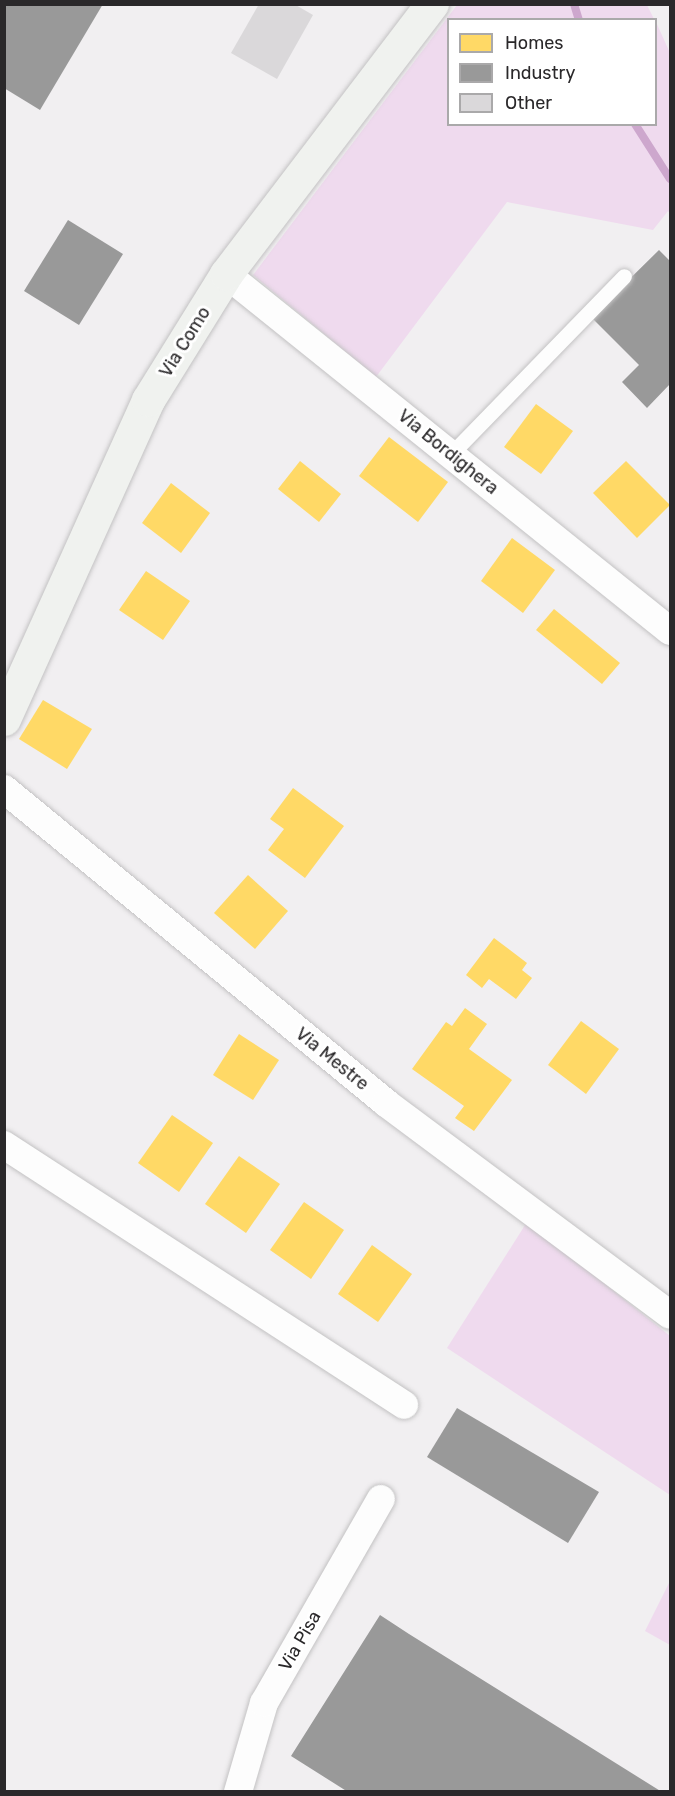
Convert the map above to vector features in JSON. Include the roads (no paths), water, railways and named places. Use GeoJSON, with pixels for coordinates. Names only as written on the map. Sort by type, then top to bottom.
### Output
{"type":"FeatureCollection","features":[{"type":"Feature","properties":{"kind":"main road","name":"Via Como"},"geometry":{"type":"LineString","coordinates":[[4,719],[148,400],[226,274],[432,4]]}},
{"type":"Feature","properties":{"kind":"street","name":"Via Bordighera"},"geometry":{"type":"LineString","coordinates":[[226,274],[670,631]]}},
{"type":"Feature","properties":{"kind":"street","name":"Via Mestre"},"geometry":{"type":"LineString","coordinates":[[4,789],[386,1103],[670,1315]]}},
{"type":"Feature","properties":{"kind":"street"},"geometry":{"type":"LineString","coordinates":[[4,1145],[404,1405]]}},
{"type":"Feature","properties":{"kind":"street","name":"Via Pisa"},"geometry":{"type":"LineString","coordinates":[[238,1791],[264,1703],[381,1500]]}},
{"type":"Feature","properties":{"kind":"lane"},"geometry":{"type":"LineString","coordinates":[[451,454],[624,276]]}},
{"type":"Feature","properties":{"kind":"waterway"},"geometry":{"type":"LineString","coordinates":[[574,4],[578,18]]}},
{"type":"Feature","properties":{"kind":"waterway"},"geometry":{"type":"LineString","coordinates":[[636,126],[670,179]]}}]}
